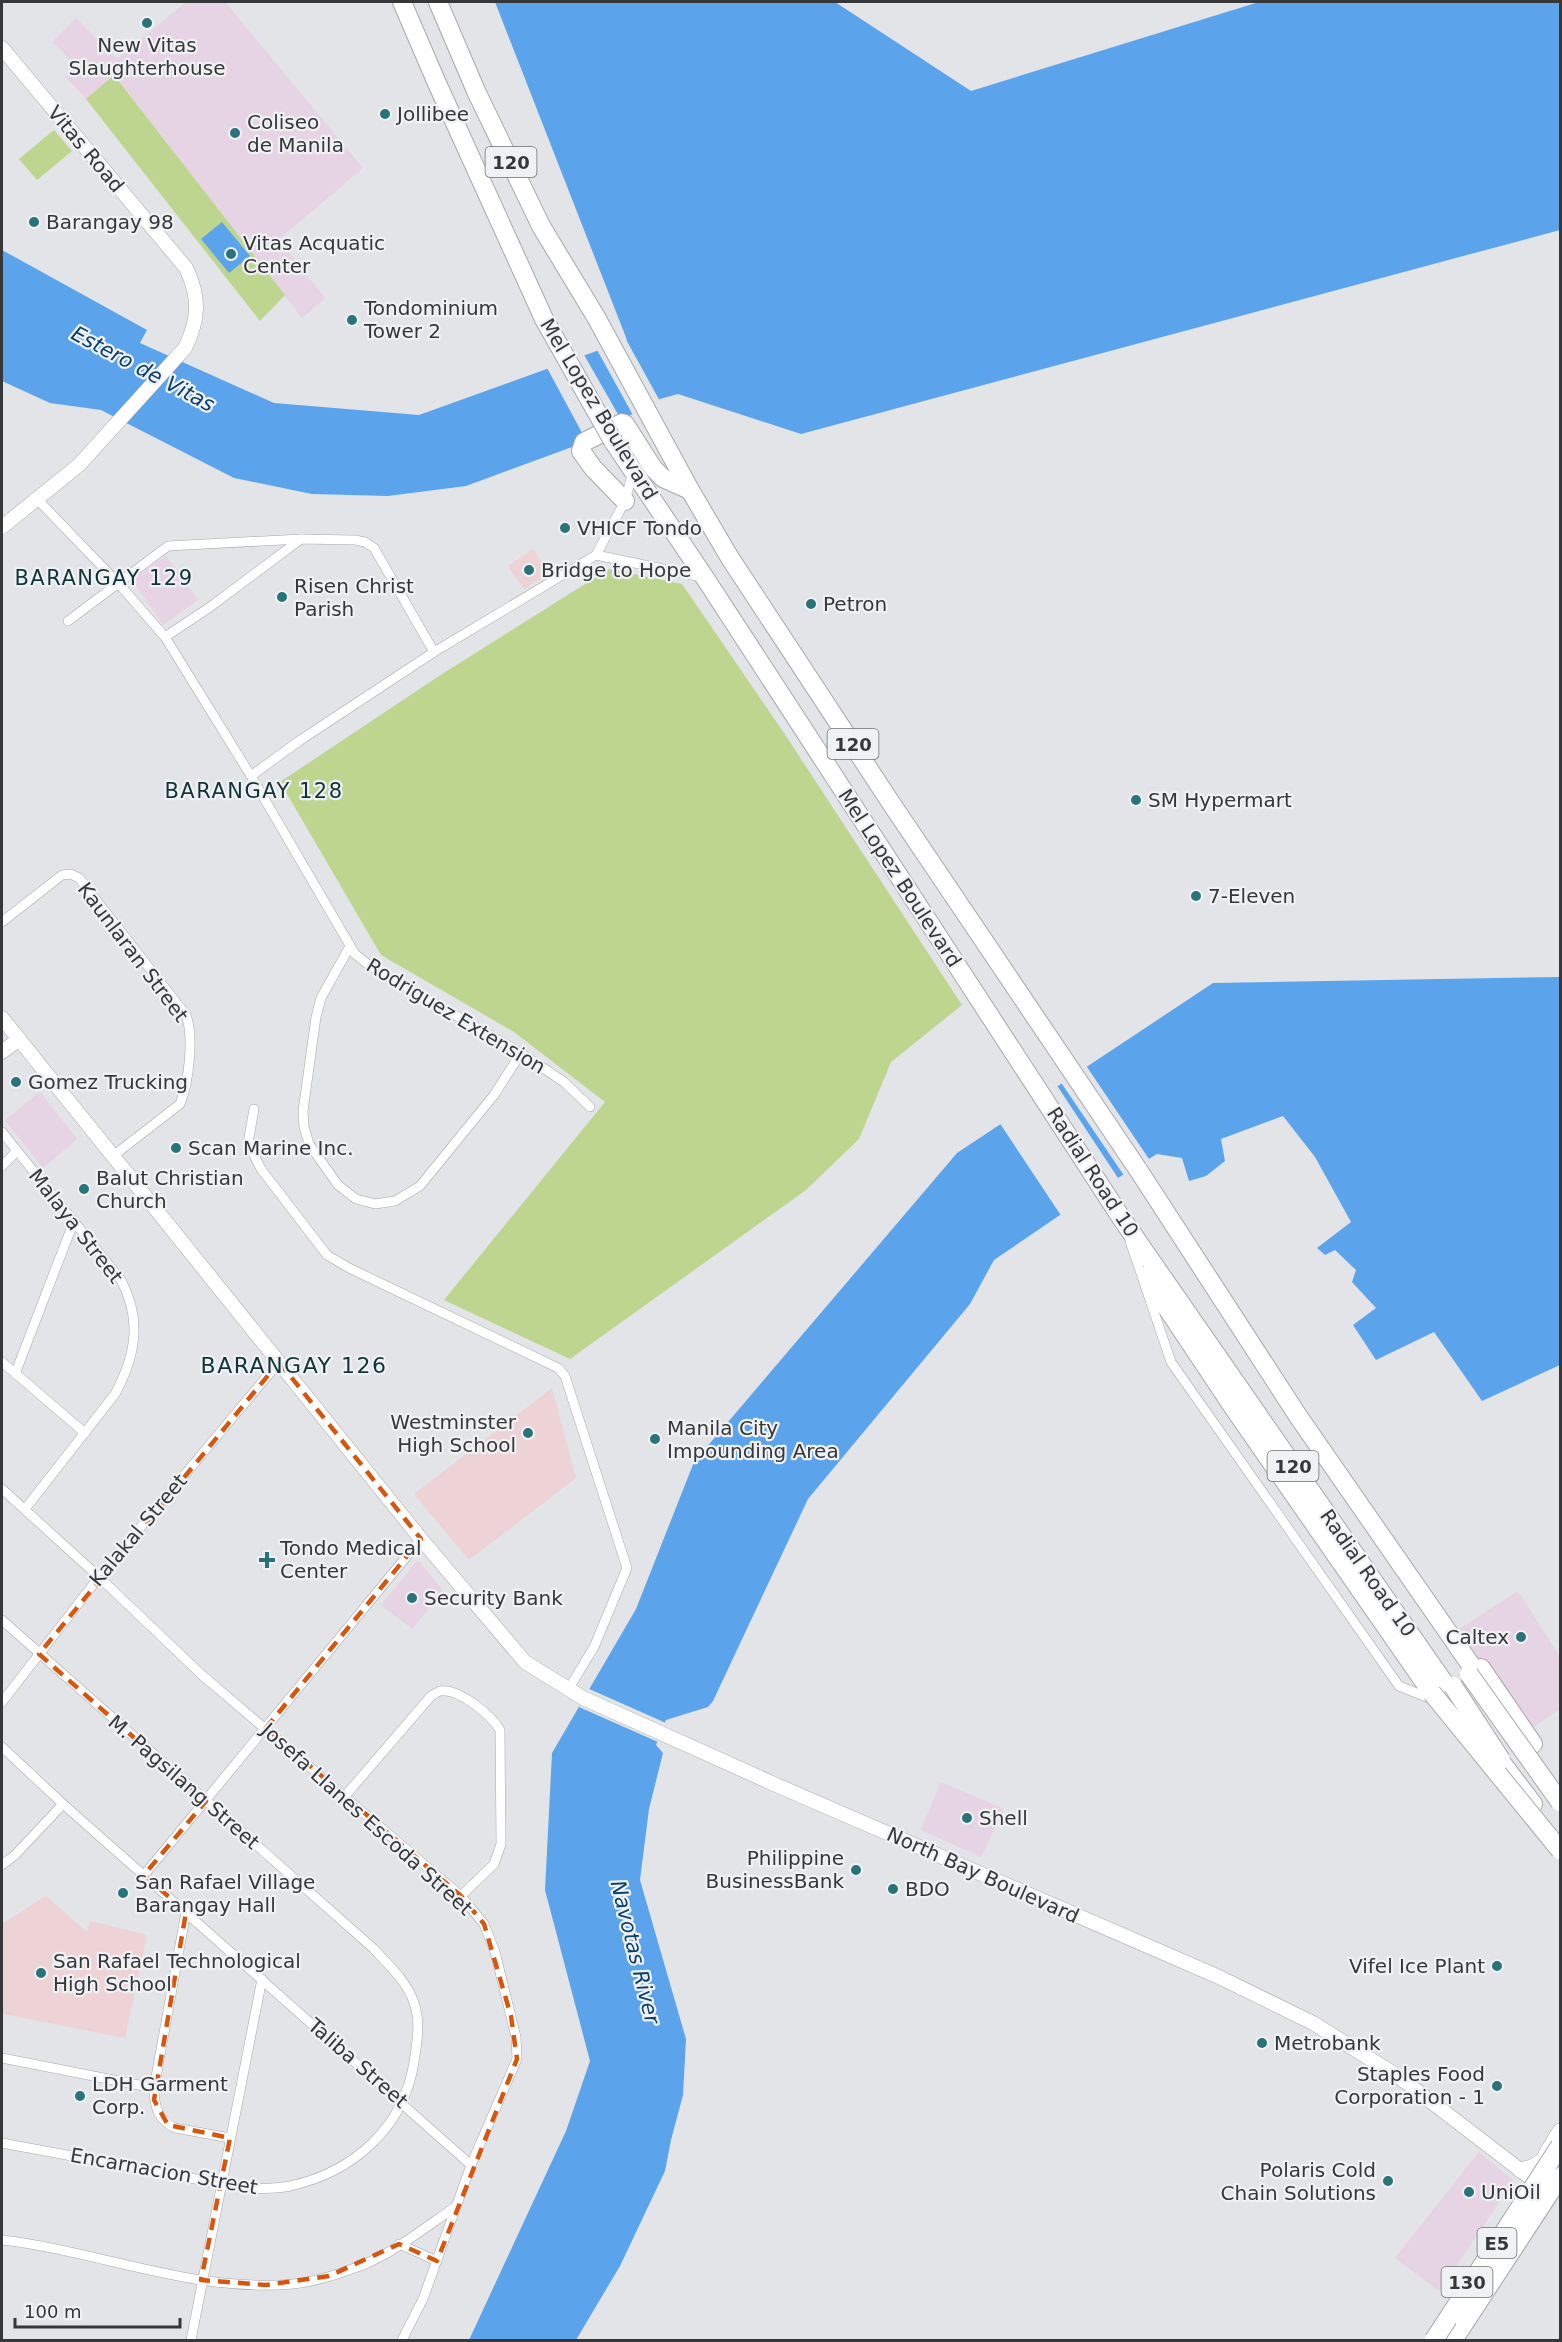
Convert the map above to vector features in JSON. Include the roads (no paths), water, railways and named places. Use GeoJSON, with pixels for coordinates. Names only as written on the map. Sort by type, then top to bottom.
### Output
{"type":"FeatureCollection","features":[{"type":"Feature","properties":{"kind":"highway","name":"Mel Lopez Boulevard"},"geometry":{"type":"LineString","coordinates":[[402,2],[544,318],[613,441],[1040,1091]]}},
{"type":"Feature","properties":{"kind":"highway","name":"Mel Lopez Boulevard"},"geometry":{"type":"LineString","coordinates":[[438,2],[476,91],[541,226],[596,317],[730,558],[1070,1068]]}},
{"type":"Feature","properties":{"kind":"highway"},"geometry":{"type":"LineString","coordinates":[[625,501],[593,468],[581,451],[584,442],[622,423],[625,424],[653,468],[663,478],[690,489]]}},
{"type":"Feature","properties":{"kind":"highway","name":"Radial Road 10"},"geometry":{"type":"LineString","coordinates":[[1070,1068],[1396,1558],[1560,1791]]}},
{"type":"Feature","properties":{"kind":"highway","name":"Radial Road 10"},"geometry":{"type":"LineString","coordinates":[[1040,1091],[1122,1219],[1464,1713],[1560,1841]]}},
{"type":"Feature","properties":{"kind":"highway"},"geometry":{"type":"LineString","coordinates":[[1122,1219],[1163,1302],[1235,1410],[1432,1693],[1560,1849]]}},
{"type":"Feature","properties":{"kind":"highway"},"geometry":{"type":"LineString","coordinates":[[1275,1379],[1306,1412],[1533,1744],[1560,1791]]}},
{"type":"Feature","properties":{"kind":"highway"},"geometry":{"type":"LineString","coordinates":[[1468,1674],[1560,1802]]}},
{"type":"Feature","properties":{"kind":"highway"},"geometry":{"type":"LineString","coordinates":[[1453,1686],[1560,1849]]}},
{"type":"Feature","properties":{"kind":"highway"},"geometry":{"type":"LineString","coordinates":[[1464,1713],[1492,1695]]}},
{"type":"Feature","properties":{"kind":"highway","name":"E5"},"geometry":{"type":"LineString","coordinates":[[1434,2340],[1560,2146]]}},
{"type":"Feature","properties":{"kind":"highway","name":"E5"},"geometry":{"type":"LineString","coordinates":[[1453,2340],[1560,2177]]}},
{"type":"Feature","properties":{"kind":"main road","name":"Vitas Road"},"geometry":{"type":"LineString","coordinates":[[2,48],[186,268],[194,286],[196,304],[193,327],[185,348],[79,465],[37,499]]}},
{"type":"Feature","properties":{"kind":"main road"},"geometry":{"type":"LineString","coordinates":[[2,527],[37,499]]}},
{"type":"Feature","properties":{"kind":"main road","name":"North Bay Boulevard"},"geometry":{"type":"LineString","coordinates":[[2,1018],[421,1539],[525,1662],[583,1698],[774,1784],[1219,1977],[1313,2023],[1399,2077],[1526,2174],[1559,2196]]}},
{"type":"Feature","properties":{"kind":"main road"},"geometry":{"type":"LineString","coordinates":[[2,1052],[18,1039]]}},
{"type":"Feature","properties":{"kind":"main road"},"geometry":{"type":"LineString","coordinates":[[1526,2174],[1532,2167],[1542,2162],[1560,2131]]}},
{"type":"Feature","properties":{"kind":"main road","name":"130"},"geometry":{"type":"LineString","coordinates":[[1429,2340],[1526,2174]]}},
{"type":"Feature","properties":{"kind":"main road","name":"130"},"geometry":{"type":"LineString","coordinates":[[1461,2340],[1559,2196]]}},
{"type":"Feature","properties":{"kind":"street"},"geometry":{"type":"LineString","coordinates":[[251,776],[299,741],[434,652],[596,555],[625,501],[633,472]]}},
{"type":"Feature","properties":{"kind":"street","name":"Rodriguez Extension"},"geometry":{"type":"LineString","coordinates":[[37,499],[165,637],[251,776],[350,946],[361,960],[521,1053],[564,1082],[590,1107]]}},
{"type":"Feature","properties":{"kind":"street"},"geometry":{"type":"LineString","coordinates":[[165,637],[210,607],[301,539]]}},
{"type":"Feature","properties":{"kind":"street"},"geometry":{"type":"LineString","coordinates":[[68,621],[168,546],[301,539],[355,540],[365,542],[374,548],[434,652]]}},
{"type":"Feature","properties":{"kind":"street"},"geometry":{"type":"LineString","coordinates":[[596,555],[705,578]]}},
{"type":"Feature","properties":{"kind":"street","name":"Kaunlaran Street"},"geometry":{"type":"LineString","coordinates":[[2,922],[62,876],[71,874],[79,878],[186,1015],[190,1025],[190,1047],[185,1093],[180,1104],[113,1156]]}},
{"type":"Feature","properties":{"kind":"street"},"geometry":{"type":"LineString","coordinates":[[350,946],[321,998],[316,1017],[303,1111],[309,1144],[338,1185],[356,1199],[375,1204],[395,1201],[420,1186],[494,1095],[521,1053]]}},
{"type":"Feature","properties":{"kind":"street"},"geometry":{"type":"LineString","coordinates":[[254,1109],[248,1143],[261,1169],[327,1255],[349,1268],[558,1368],[565,1376],[627,1568],[594,1647],[568,1690]]}},
{"type":"Feature","properties":{"kind":"street","name":"Malaya Street"},"geometry":{"type":"LineString","coordinates":[[2,1132],[121,1280],[129,1296],[135,1335],[125,1376],[115,1394],[25,1509]]}},
{"type":"Feature","properties":{"kind":"street"},"geometry":{"type":"LineString","coordinates":[[2,1166],[17,1151]]}},
{"type":"Feature","properties":{"kind":"street"},"geometry":{"type":"LineString","coordinates":[[1122,1219],[1175,1369],[1400,1686],[1464,1713]]}},
{"type":"Feature","properties":{"kind":"street"},"geometry":{"type":"LineString","coordinates":[[15,1374],[74,1221]]}},
{"type":"Feature","properties":{"kind":"street"},"geometry":{"type":"LineString","coordinates":[[2,1362],[85,1433]]}},
{"type":"Feature","properties":{"kind":"street","name":"Kalakal Street"},"geometry":{"type":"LineString","coordinates":[[2,1702],[99,1577],[279,1362]]}},
{"type":"Feature","properties":{"kind":"street","name":"Josefa Llanes Escoda Street"},"geometry":{"type":"LineString","coordinates":[[2,1488],[202,1675],[461,1896],[484,1924],[495,1953],[516,2037],[517,2059],[471,2165],[423,2299],[402,2340]]}},
{"type":"Feature","properties":{"kind":"street"},"geometry":{"type":"LineString","coordinates":[[144,1875],[421,1539]]}},
{"type":"Feature","properties":{"kind":"street","name":"M. Pagsilang Street"},"geometry":{"type":"LineString","coordinates":[[2,1620],[374,1949],[405,1984],[415,2003],[418,2020],[412,2073],[403,2103]]}},
{"type":"Feature","properties":{"kind":"street"},"geometry":{"type":"LineString","coordinates":[[345,1796],[431,1696],[439,1691],[456,1694],[494,1719],[500,1730],[501,1844],[494,1864],[461,1896]]}},
{"type":"Feature","properties":{"kind":"street","name":"Taliba Street"},"geometry":{"type":"LineString","coordinates":[[2,1747],[471,2165]]}},
{"type":"Feature","properties":{"kind":"street"},"geometry":{"type":"LineString","coordinates":[[2,1865],[15,1855],[63,1803]]}},
{"type":"Feature","properties":{"kind":"street"},"geometry":{"type":"LineString","coordinates":[[186,1912],[154,2088],[157,2112],[168,2125],[175,2128],[230,2138]]}},
{"type":"Feature","properties":{"kind":"street"},"geometry":{"type":"LineString","coordinates":[[191,2340],[262,1979]]}},
{"type":"Feature","properties":{"kind":"street"},"geometry":{"type":"LineString","coordinates":[[2,2058],[154,2088]]}},
{"type":"Feature","properties":{"kind":"street","name":"Encarnacion Street"},"geometry":{"type":"LineString","coordinates":[[2,2144],[249,2189],[288,2187],[316,2179],[341,2167],[369,2147],[391,2124],[403,2103]]}},
{"type":"Feature","properties":{"kind":"street"},"geometry":{"type":"LineString","coordinates":[[2,2240],[32,2243],[201,2280],[266,2285],[295,2284],[365,2264],[455,2207]]}},
{"type":"Feature","properties":{"kind":"street"},"geometry":{"type":"LineString","coordinates":[[399,2244],[437,2261]]}},
{"type":"Feature","properties":{"kind":"water","name":"Estero de Vitas"},"geometry":{"type":"Polygon","coordinates":[[[495,2],[835,2],[971,91],[1259,2],[1560,2],[1560,230],[801,434],[678,394],[660,399],[572,447],[466,486],[388,496],[312,494],[234,478],[101,410],[50,403],[2,381],[2,250],[147,330],[140,343],[274,403],[419,415],[627,340],[495,2]]]}},
{"type":"Feature","properties":{"kind":"water"},"geometry":{"type":"Polygon","coordinates":[[[222,222],[250,256],[229,273],[201,239],[222,222]]]}},
{"type":"Feature","properties":{"kind":"water","name":"Navotas River"},"geometry":{"type":"Polygon","coordinates":[[[1560,977],[1560,1365],[1482,1401],[1434,1332],[1376,1360],[1353,1325],[1376,1308],[1352,1282],[1356,1270],[1335,1250],[1325,1255],[1317,1248],[1351,1222],[1315,1157],[1283,1116],[1221,1139],[1225,1161],[1206,1176],[1189,1181],[1182,1158],[1157,1154],[1082,1200],[994,1260],[970,1304],[808,1499],[713,1701],[708,1707],[666,1720],[656,1745],[663,1753],[649,1809],[640,1880],[686,2039],[683,2095],[665,2171],[620,2266],[576,2340],[469,2340],[566,2131],[590,2061],[545,1890],[552,1753],[636,1609],[694,1462],[957,1153],[1213,983],[1560,977]]]}},
{"type":"Feature","properties":{"kind":"place","name":"New Vitas Slaughterhouse"},"geometry":{"type":"Point","coordinates":[147,23]}},
{"type":"Feature","properties":{"kind":"place","name":"Jollibee"},"geometry":{"type":"Point","coordinates":[385,114]}},
{"type":"Feature","properties":{"kind":"place","name":"Coliseo de Manila"},"geometry":{"type":"Point","coordinates":[235,133]}},
{"type":"Feature","properties":{"kind":"place","name":"Barangay 98"},"geometry":{"type":"Point","coordinates":[34,222]}},
{"type":"Feature","properties":{"kind":"place","name":"Vitas Acquatic Center"},"geometry":{"type":"Point","coordinates":[231,254]}},
{"type":"Feature","properties":{"kind":"place","name":"Tondominium Tower 2"},"geometry":{"type":"Point","coordinates":[352,320]}},
{"type":"Feature","properties":{"kind":"place","name":"VHICF Tondo"},"geometry":{"type":"Point","coordinates":[565,528]}},
{"type":"Feature","properties":{"kind":"place","name":"Bridge to Hope"},"geometry":{"type":"Point","coordinates":[529,570]}},
{"type":"Feature","properties":{"kind":"place","name":"Risen Christ Parish"},"geometry":{"type":"Point","coordinates":[282,597]}},
{"type":"Feature","properties":{"kind":"place","name":"Petron"},"geometry":{"type":"Point","coordinates":[811,604]}},
{"type":"Feature","properties":{"kind":"place","name":"SM Hypermart"},"geometry":{"type":"Point","coordinates":[1136,800]}},
{"type":"Feature","properties":{"kind":"place","name":"7-Eleven"},"geometry":{"type":"Point","coordinates":[1196,896]}},
{"type":"Feature","properties":{"kind":"place","name":"Gomez Trucking"},"geometry":{"type":"Point","coordinates":[16,1082]}},
{"type":"Feature","properties":{"kind":"place","name":"Scan Marine Inc."},"geometry":{"type":"Point","coordinates":[176,1148]}},
{"type":"Feature","properties":{"kind":"place","name":"Balut Christian Church"},"geometry":{"type":"Point","coordinates":[84,1189]}},
{"type":"Feature","properties":{"kind":"place","name":"Westminster High School"},"geometry":{"type":"Point","coordinates":[528,1433]}},
{"type":"Feature","properties":{"kind":"place","name":"Manila City Impounding Area"},"geometry":{"type":"Point","coordinates":[655,1439]}},
{"type":"Feature","properties":{"kind":"place","name":"Tondo Medical Center"},"geometry":{"type":"Point","coordinates":[267,1560]}},
{"type":"Feature","properties":{"kind":"place","name":"Security Bank"},"geometry":{"type":"Point","coordinates":[412,1598]}},
{"type":"Feature","properties":{"kind":"place","name":"Caltex"},"geometry":{"type":"Point","coordinates":[1521,1637]}},
{"type":"Feature","properties":{"kind":"place","name":"Shell"},"geometry":{"type":"Point","coordinates":[967,1818]}},
{"type":"Feature","properties":{"kind":"place","name":"Philippine BusinessBank"},"geometry":{"type":"Point","coordinates":[856,1870]}},
{"type":"Feature","properties":{"kind":"place","name":"BDO"},"geometry":{"type":"Point","coordinates":[893,1889]}},
{"type":"Feature","properties":{"kind":"place","name":"San Rafael Village Barangay Hall"},"geometry":{"type":"Point","coordinates":[123,1893]}},
{"type":"Feature","properties":{"kind":"place","name":"Vifel Ice Plant"},"geometry":{"type":"Point","coordinates":[1497,1966]}},
{"type":"Feature","properties":{"kind":"place","name":"San Rafael Technological High School"},"geometry":{"type":"Point","coordinates":[41,1973]}},
{"type":"Feature","properties":{"kind":"place","name":"Metrobank"},"geometry":{"type":"Point","coordinates":[1262,2043]}},
{"type":"Feature","properties":{"kind":"place","name":"Staples Food Corporation - 1"},"geometry":{"type":"Point","coordinates":[1497,2086]}},
{"type":"Feature","properties":{"kind":"place","name":"LDH Garment Corp."},"geometry":{"type":"Point","coordinates":[80,2096]}},
{"type":"Feature","properties":{"kind":"place","name":"Polaris Cold Chain Solutions"},"geometry":{"type":"Point","coordinates":[1388,2181]}},
{"type":"Feature","properties":{"kind":"place","name":"UniOil"},"geometry":{"type":"Point","coordinates":[1469,2192]}},
{"type":"Feature","properties":{"kind":"district","name":"BARANGAY 129"},"geometry":{"type":"Point","coordinates":[104,578]}},
{"type":"Feature","properties":{"kind":"district","name":"BARANGAY 128"},"geometry":{"type":"Point","coordinates":[254,791]}},
{"type":"Feature","properties":{"kind":"district","name":"BARANGAY 126"},"geometry":{"type":"Point","coordinates":[294,1365]}}]}
